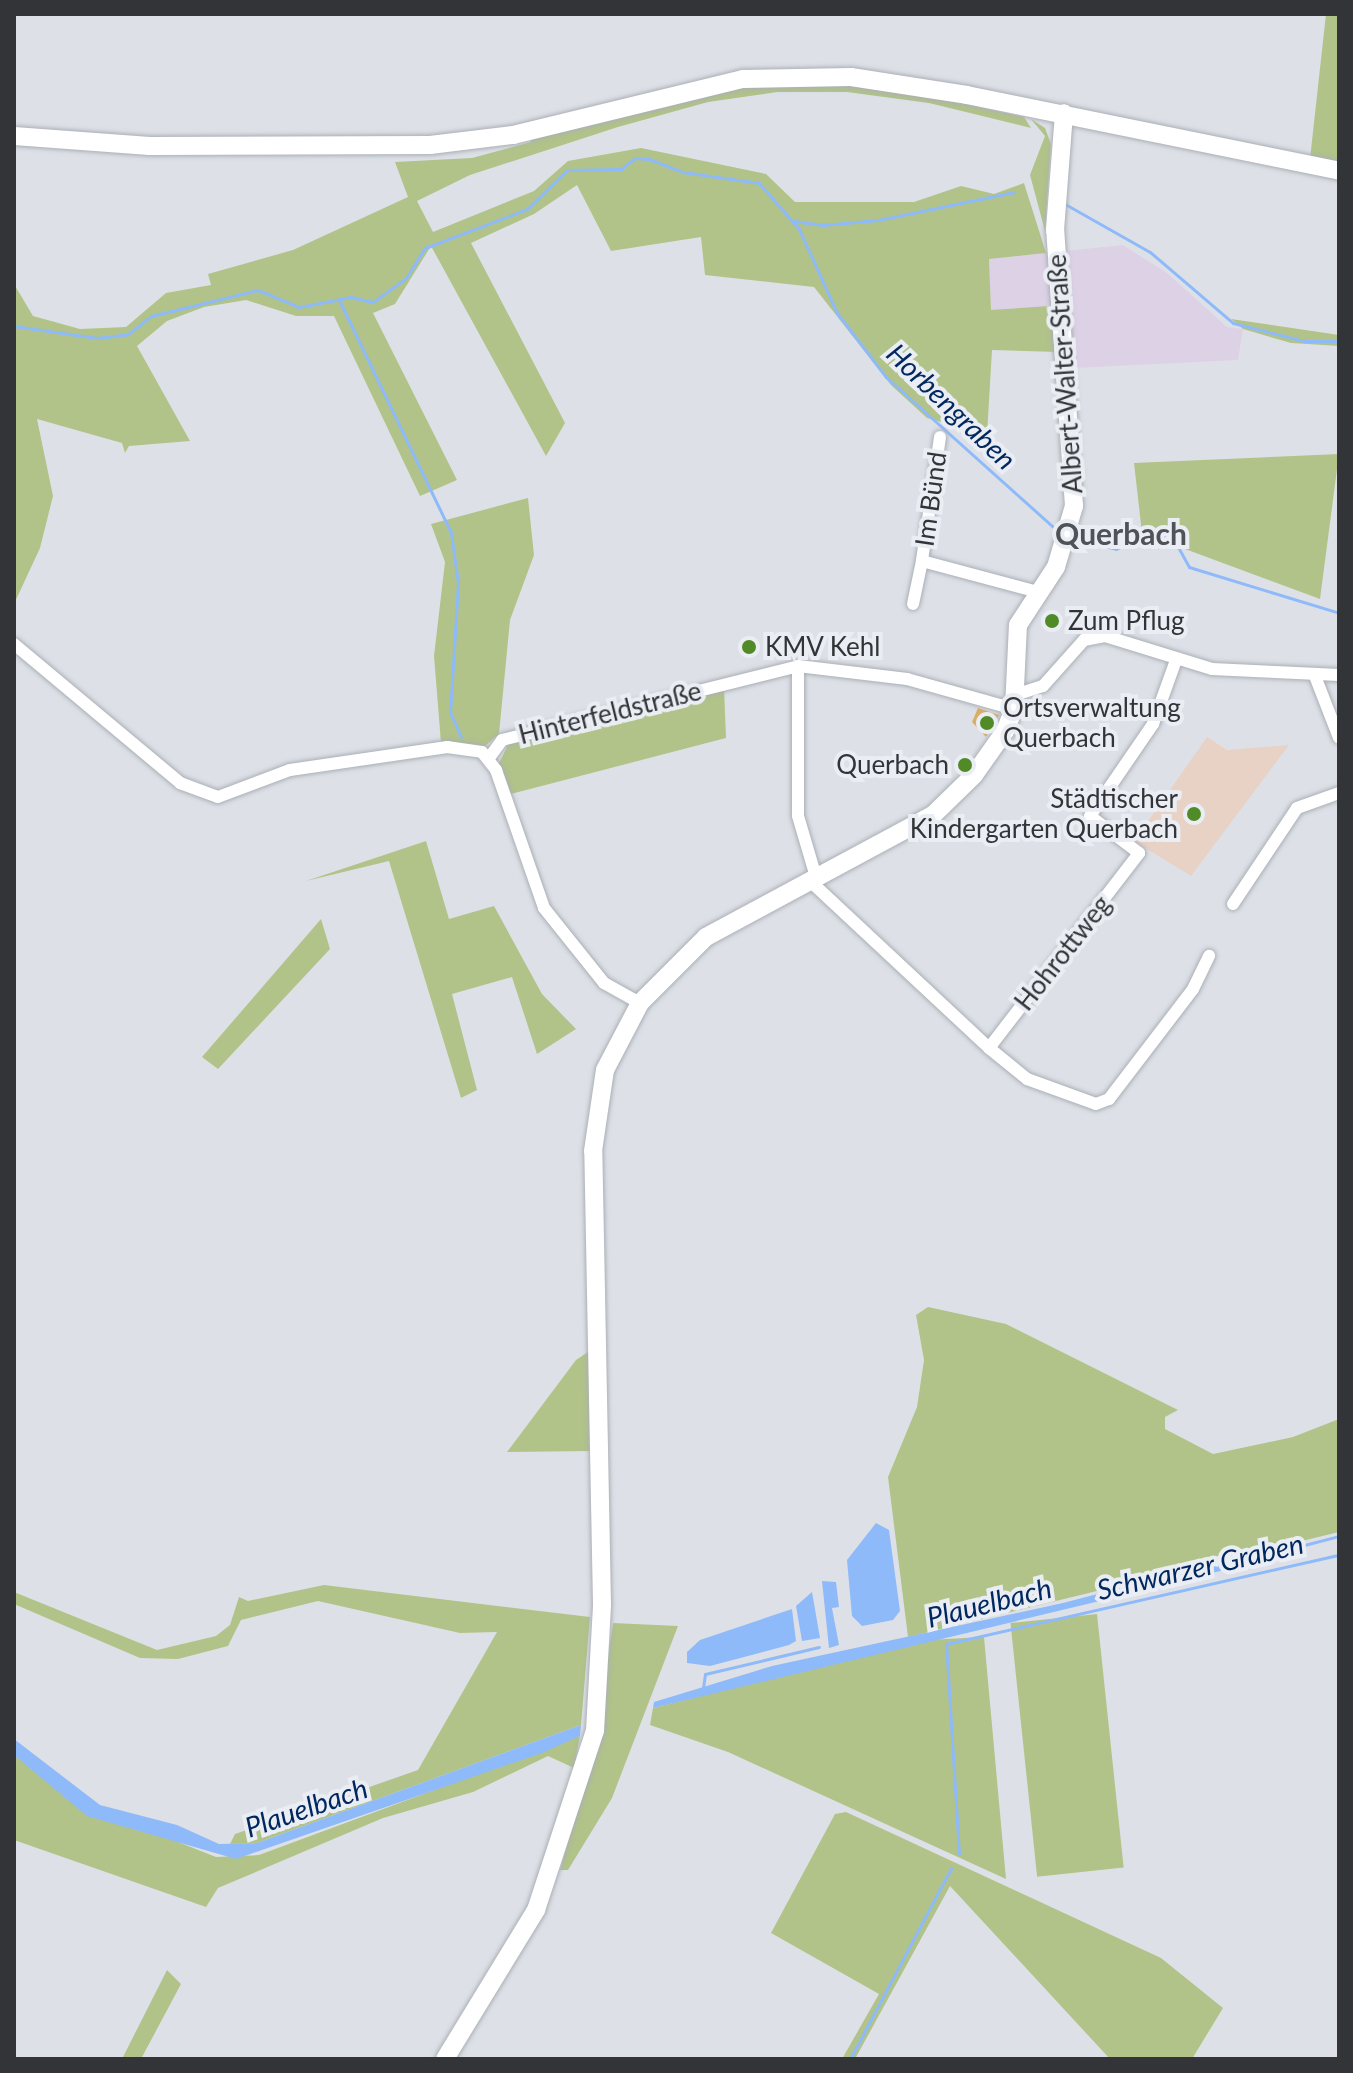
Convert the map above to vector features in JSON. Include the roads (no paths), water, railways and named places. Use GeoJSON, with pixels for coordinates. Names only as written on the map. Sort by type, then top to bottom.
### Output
{"type":"FeatureCollection","features":[{"type":"Feature","properties":{"kind":"street"},"geometry":{"type":"LineString","coordinates":[[14,136],[150,146],[430,145],[513,135],[701,87],[793,77],[904,84],[1064,113],[1339,171]]}},
{"type":"Feature","properties":{"kind":"street","name":"Albert-Walter-Straße"},"geometry":{"type":"LineString","coordinates":[[1015,702],[1013,648],[1018,625],[1066,543],[1074,506],[1055,230],[1064,113]]}},
{"type":"Feature","properties":{"kind":"street","name":"Im Bünd"},"geometry":{"type":"LineString","coordinates":[[913,604],[940,437]]}},
{"type":"Feature","properties":{"kind":"street","name":"Im Bünd"},"geometry":{"type":"LineString","coordinates":[[922,561],[1038,592]]}},
{"type":"Feature","properties":{"kind":"street"},"geometry":{"type":"LineString","coordinates":[[445,2059],[536,1910],[595,1731],[602,1605],[595,1121],[605,1070],[640,1003],[706,937],[933,815],[974,775],[1015,702],[1043,686],[1084,640],[1105,636],[1176,660],[1315,676],[1339,675]]}},
{"type":"Feature","properties":{"kind":"street","name":"Hinterfeldstraße"},"geometry":{"type":"LineString","coordinates":[[14,644],[180,783],[218,797],[290,770],[447,747],[476,749],[489,758],[502,740],[798,666],[907,679],[1015,702]]}},
{"type":"Feature","properties":{"kind":"street","name":"Hohrottweg"},"geometry":{"type":"LineString","coordinates":[[989,1048],[1139,853],[1090,816],[1153,724],[1176,660]]}},
{"type":"Feature","properties":{"kind":"street"},"geometry":{"type":"LineString","coordinates":[[798,666],[798,816],[812,878],[989,1048],[1027,1079],[1096,1104],[1109,1099],[1193,989],[1209,956]]}},
{"type":"Feature","properties":{"kind":"street"},"geometry":{"type":"LineString","coordinates":[[1315,676],[1339,738]]}},
{"type":"Feature","properties":{"kind":"street"},"geometry":{"type":"LineString","coordinates":[[489,758],[544,908],[604,983],[640,1003]]}},
{"type":"Feature","properties":{"kind":"street"},"geometry":{"type":"LineString","coordinates":[[1233,904],[1297,808],[1339,793]]}},
{"type":"Feature","properties":{"kind":"water"},"geometry":{"type":"Polygon","coordinates":[[[876,1523],[889,1530],[900,1611],[893,1620],[862,1626],[852,1616],[847,1560],[876,1523]]]}},
{"type":"Feature","properties":{"kind":"water"},"geometry":{"type":"Polygon","coordinates":[[[1289,1544],[1292,1552],[1171,1584],[653,1708],[654,1702],[772,1666],[1063,1603],[1289,1544]]]}},
{"type":"Feature","properties":{"kind":"water"},"geometry":{"type":"Polygon","coordinates":[[[822,1581],[836,1582],[839,1607],[832,1608],[839,1645],[829,1648],[822,1581]]]}},
{"type":"Feature","properties":{"kind":"water"},"geometry":{"type":"Polygon","coordinates":[[[812,1592],[820,1638],[802,1641],[796,1606],[812,1592]]]}},
{"type":"Feature","properties":{"kind":"water"},"geometry":{"type":"Polygon","coordinates":[[[792,1609],[796,1641],[789,1645],[710,1666],[687,1663],[687,1652],[700,1640],[792,1609]]]}},
{"type":"Feature","properties":{"kind":"water"},"geometry":{"type":"Polygon","coordinates":[[[581,1725],[580,1736],[542,1753],[236,1859],[87,1816],[14,1755],[14,1739],[100,1805],[177,1825],[219,1844],[257,1843],[581,1725]]]}},
{"type":"Feature","properties":{"kind":"waterway","name":"Horbengraben"},"geometry":{"type":"LineString","coordinates":[[14,326],[97,338],[128,334],[151,316],[258,290],[299,307],[351,297],[373,302],[406,278],[425,248],[527,209],[567,170],[621,169],[635,158],[649,159],[683,172],[759,183],[799,229],[837,313],[886,377],[1053,527]]}},
{"type":"Feature","properties":{"kind":"waterway"},"geometry":{"type":"LineString","coordinates":[[794,221],[823,225],[878,220],[1014,192]]}},
{"type":"Feature","properties":{"kind":"waterway"},"geometry":{"type":"LineString","coordinates":[[1065,204],[1150,252],[1233,323],[1304,341],[1339,341]]}},
{"type":"Feature","properties":{"kind":"waterway"},"geometry":{"type":"LineString","coordinates":[[340,302],[451,533],[458,583],[450,712],[461,737]]}},
{"type":"Feature","properties":{"kind":"waterway","name":"Horbengraben"},"geometry":{"type":"LineString","coordinates":[[1076,539],[1116,549],[1153,532],[1173,538],[1189,567],[1339,613]]}},
{"type":"Feature","properties":{"kind":"waterway","name":"Plauelbach"},"geometry":{"type":"LineString","coordinates":[[1289,1549],[1339,1536]]}},
{"type":"Feature","properties":{"kind":"waterway","name":"Schwarzer Graben"},"geometry":{"type":"LineString","coordinates":[[959,1854],[946,1644],[1339,1555]]}},
{"type":"Feature","properties":{"kind":"waterway"},"geometry":{"type":"LineString","coordinates":[[703,1688],[705,1674],[819,1647]]}},
{"type":"Feature","properties":{"kind":"waterway","name":"Schwarzer Graben"},"geometry":{"type":"LineString","coordinates":[[850,2059],[951,1868]]}},
{"type":"Feature","properties":{"kind":"place","name":"Zum Pflug"},"geometry":{"type":"Point","coordinates":[1052,621]}},
{"type":"Feature","properties":{"kind":"place","name":"KMV Kehl"},"geometry":{"type":"Point","coordinates":[749,647]}},
{"type":"Feature","properties":{"kind":"place","name":"Ortsverwaltung Querbach"},"geometry":{"type":"Point","coordinates":[987,723]}},
{"type":"Feature","properties":{"kind":"place","name":"Querbach"},"geometry":{"type":"Point","coordinates":[965,765]}},
{"type":"Feature","properties":{"kind":"place","name":"Städtischer Kindergarten Querbach"},"geometry":{"type":"Point","coordinates":[1194,814]}},
{"type":"Feature","properties":{"kind":"district","name":"Querbach"},"geometry":{"type":"Point","coordinates":[1121,533]}}]}
